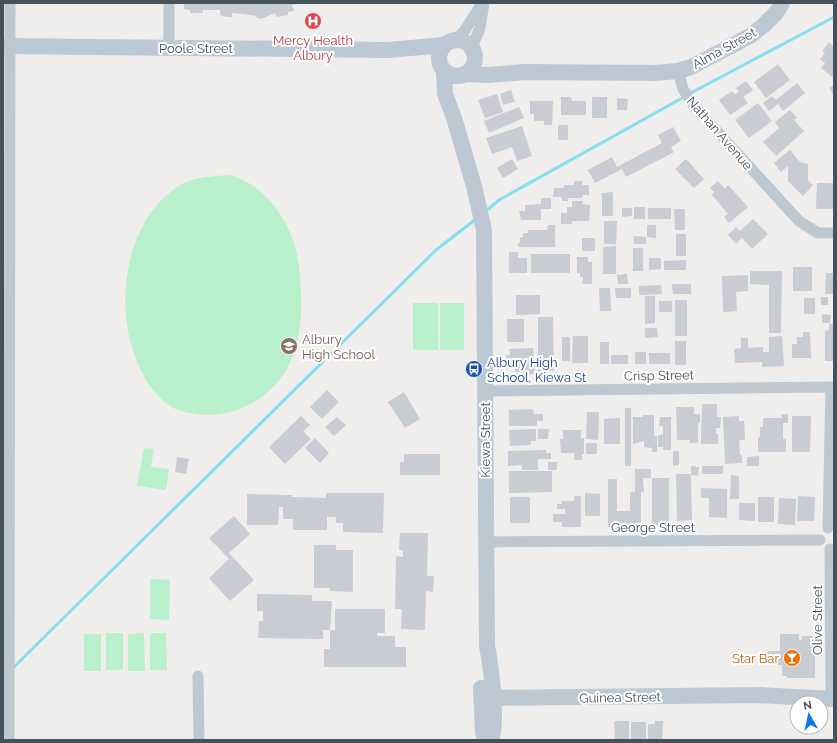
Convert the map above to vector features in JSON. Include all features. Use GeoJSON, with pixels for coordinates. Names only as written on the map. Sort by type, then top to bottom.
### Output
{"type":"FeatureCollection","features":[{"type":"Feature","properties":{"kind":"street"},"geometry":{"type":"LineString","coordinates":[[9,740],[6,487],[6,46],[10,3]]}},
{"type":"Feature","properties":{"kind":"street"},"geometry":{"type":"LineString","coordinates":[[169,3],[169,48]]}},
{"type":"Feature","properties":{"kind":"street"},"geometry":{"type":"LineString","coordinates":[[482,3],[474,18],[439,55],[442,66],[449,75],[488,75],[525,72],[654,73],[678,71]]}},
{"type":"Feature","properties":{"kind":"street"},"geometry":{"type":"LineString","coordinates":[[464,75],[471,70],[480,28],[482,3]]}},
{"type":"Feature","properties":{"kind":"street","name":"Alma Street"},"geometry":{"type":"LineString","coordinates":[[678,71],[691,68],[750,36],[776,13],[782,3]]}},
{"type":"Feature","properties":{"kind":"street"},"geometry":{"type":"LineString","coordinates":[[450,42],[462,40],[474,53],[490,64],[525,72]]}},
{"type":"Feature","properties":{"kind":"street","name":"Poole Street"},"geometry":{"type":"LineString","coordinates":[[388,50],[450,42]]}},
{"type":"Feature","properties":{"kind":"street","name":"Poole Street"},"geometry":{"type":"LineString","coordinates":[[6,46],[388,50],[417,54],[442,66]]}},
{"type":"Feature","properties":{"kind":"street","name":"Kiewa Street"},"geometry":{"type":"LineString","coordinates":[[442,66],[445,94],[454,118],[478,200],[485,244],[487,646],[480,662],[494,732],[491,740]]}},
{"type":"Feature","properties":{"kind":"street","name":"Nathan Avenue"},"geometry":{"type":"LineString","coordinates":[[678,71],[683,89],[692,104],[798,221],[818,233],[834,233]]}},
{"type":"Feature","properties":{"kind":"street","name":"Kiewa Street"},"geometry":{"type":"LineString","coordinates":[[454,118],[454,97],[464,75]]}},
{"type":"Feature","properties":{"kind":"street"},"geometry":{"type":"LineString","coordinates":[[832,549],[825,548],[820,540],[823,531],[831,528],[833,387]]}},
{"type":"Feature","properties":{"kind":"street","name":"Crisp Street"},"geometry":{"type":"LineString","coordinates":[[485,391],[833,387]]}},
{"type":"Feature","properties":{"kind":"street","name":"George Street"},"geometry":{"type":"LineString","coordinates":[[486,542],[820,540]]}},
{"type":"Feature","properties":{"kind":"street","name":"Olive Street"},"geometry":{"type":"LineString","coordinates":[[832,549],[833,693]]}},
{"type":"Feature","properties":{"kind":"street"},"geometry":{"type":"LineString","coordinates":[[198,676],[199,740]]}},
{"type":"Feature","properties":{"kind":"street","name":"Guinea Street"},"geometry":{"type":"LineString","coordinates":[[487,698],[759,695],[795,691],[833,693]]}},
{"type":"Feature","properties":{"kind":"street","name":"Kiewa Street"},"geometry":{"type":"LineString","coordinates":[[486,740],[483,732],[487,698]]}},
{"type":"Feature","properties":{"kind":"green space"},"geometry":{"type":"Polygon","coordinates":[[[230,175],[251,185],[269,200],[277,209],[289,229],[295,246],[300,272],[301,301],[298,340],[288,367],[280,379],[261,398],[237,410],[210,415],[193,414],[173,408],[155,393],[142,372],[132,349],[125,307],[129,266],[134,247],[142,228],[152,211],[166,196],[182,184],[193,180],[206,177],[230,175]]]}},
{"type":"Feature","properties":{"kind":"green space"},"geometry":{"type":"Polygon","coordinates":[[[413,303],[438,303],[438,350],[413,350],[413,303]]]}},
{"type":"Feature","properties":{"kind":"green space"},"geometry":{"type":"Polygon","coordinates":[[[440,303],[464,303],[464,350],[440,350],[440,303]]]}},
{"type":"Feature","properties":{"kind":"green space"},"geometry":{"type":"Polygon","coordinates":[[[144,448],[154,449],[151,467],[169,469],[166,490],[137,486],[144,448]]]}},
{"type":"Feature","properties":{"kind":"green space"},"geometry":{"type":"Polygon","coordinates":[[[150,579],[170,580],[169,620],[150,619],[150,579]]]}},
{"type":"Feature","properties":{"kind":"green space"},"geometry":{"type":"Polygon","coordinates":[[[106,633],[123,633],[123,670],[106,670],[106,633]]]}},
{"type":"Feature","properties":{"kind":"green space"},"geometry":{"type":"Polygon","coordinates":[[[144,633],[145,671],[128,671],[128,634],[144,633]]]}},
{"type":"Feature","properties":{"kind":"green space"},"geometry":{"type":"Polygon","coordinates":[[[150,633],[166,633],[167,670],[150,670],[150,633]]]}},
{"type":"Feature","properties":{"kind":"green space"},"geometry":{"type":"Polygon","coordinates":[[[84,634],[101,634],[101,671],[84,671],[84,634]]]}},
{"type":"Feature","properties":{"kind":"building"},"geometry":{"type":"Polygon","coordinates":[[[184,3],[297,4],[292,5],[294,11],[288,12],[288,15],[276,17],[275,13],[261,19],[255,17],[256,16],[232,13],[232,17],[227,17],[220,15],[220,10],[203,10],[203,13],[190,13],[190,10],[184,9],[184,3]]]}},
{"type":"Feature","properties":{"kind":"building"},"geometry":{"type":"Polygon","coordinates":[[[829,42],[834,47],[834,75],[832,77],[821,68],[825,63],[820,59],[825,53],[822,51],[829,42]]]}},
{"type":"Feature","properties":{"kind":"building"},"geometry":{"type":"Polygon","coordinates":[[[778,64],[790,80],[766,98],[754,82],[778,64]]]}},
{"type":"Feature","properties":{"kind":"building"},"geometry":{"type":"Polygon","coordinates":[[[746,81],[753,90],[743,97],[748,103],[730,115],[719,100],[732,91],[735,94],[739,92],[736,88],[746,81]]]}},
{"type":"Feature","properties":{"kind":"building"},"geometry":{"type":"Polygon","coordinates":[[[797,83],[805,93],[783,111],[778,104],[769,111],[763,103],[772,96],[776,100],[797,83]]]}},
{"type":"Feature","properties":{"kind":"building"},"geometry":{"type":"Polygon","coordinates":[[[834,85],[834,96],[829,88],[834,85]]]}},
{"type":"Feature","properties":{"kind":"building"},"geometry":{"type":"Polygon","coordinates":[[[511,90],[515,102],[503,105],[500,94],[511,90]]]}},
{"type":"Feature","properties":{"kind":"building"},"geometry":{"type":"Polygon","coordinates":[[[497,94],[503,112],[485,118],[478,100],[497,94]]]}},
{"type":"Feature","properties":{"kind":"building"},"geometry":{"type":"Polygon","coordinates":[[[561,97],[571,97],[572,101],[586,101],[586,115],[561,115],[561,97]]]}},
{"type":"Feature","properties":{"kind":"building"},"geometry":{"type":"Polygon","coordinates":[[[592,97],[607,97],[607,118],[592,118],[592,97]]]}},
{"type":"Feature","properties":{"kind":"building"},"geometry":{"type":"Polygon","coordinates":[[[617,98],[628,99],[627,110],[617,110],[617,98]]]}},
{"type":"Feature","properties":{"kind":"building"},"geometry":{"type":"Polygon","coordinates":[[[530,101],[553,101],[552,125],[544,125],[544,121],[534,121],[534,114],[530,114],[530,101]]]}},
{"type":"Feature","properties":{"kind":"building"},"geometry":{"type":"Polygon","coordinates":[[[758,103],[772,121],[749,138],[735,120],[758,103]]]}},
{"type":"Feature","properties":{"kind":"building"},"geometry":{"type":"Polygon","coordinates":[[[519,107],[524,118],[489,133],[484,121],[519,107]]]}},
{"type":"Feature","properties":{"kind":"building"},"geometry":{"type":"Polygon","coordinates":[[[790,110],[797,118],[794,120],[804,131],[776,156],[763,142],[779,128],[775,122],[790,110]]]}},
{"type":"Feature","properties":{"kind":"building"},"geometry":{"type":"Polygon","coordinates":[[[558,125],[568,125],[568,140],[558,140],[558,125]]]}},
{"type":"Feature","properties":{"kind":"building"},"geometry":{"type":"Polygon","coordinates":[[[522,126],[532,156],[517,161],[512,147],[492,154],[486,138],[522,126]]]}},
{"type":"Feature","properties":{"kind":"building"},"geometry":{"type":"Polygon","coordinates":[[[673,127],[681,141],[671,147],[674,152],[626,177],[622,169],[595,183],[588,170],[612,157],[617,167],[662,143],[658,135],[673,127]]]}},
{"type":"Feature","properties":{"kind":"building"},"geometry":{"type":"Polygon","coordinates":[[[790,150],[800,162],[808,164],[808,180],[813,185],[803,196],[788,181],[788,166],[781,172],[774,163],[790,150]]]}},
{"type":"Feature","properties":{"kind":"building"},"geometry":{"type":"Polygon","coordinates":[[[512,159],[518,169],[503,178],[497,168],[512,159]]]}},
{"type":"Feature","properties":{"kind":"building"},"geometry":{"type":"Polygon","coordinates":[[[686,159],[704,179],[694,188],[675,169],[686,159]]]}},
{"type":"Feature","properties":{"kind":"building"},"geometry":{"type":"Polygon","coordinates":[[[574,181],[582,181],[582,185],[589,185],[589,195],[583,195],[582,198],[568,198],[568,201],[562,201],[562,197],[553,197],[554,188],[564,188],[564,185],[574,185],[574,181]]]}},
{"type":"Feature","properties":{"kind":"building"},"geometry":{"type":"Polygon","coordinates":[[[718,181],[725,189],[728,185],[748,207],[729,223],[724,217],[728,214],[712,195],[714,192],[710,188],[718,181]]]}},
{"type":"Feature","properties":{"kind":"building"},"geometry":{"type":"Polygon","coordinates":[[[817,183],[834,183],[834,209],[816,209],[817,183]]]}},
{"type":"Feature","properties":{"kind":"building"},"geometry":{"type":"Polygon","coordinates":[[[613,192],[613,216],[602,216],[602,193],[613,192]]]}},
{"type":"Feature","properties":{"kind":"building"},"geometry":{"type":"Polygon","coordinates":[[[541,198],[551,198],[551,209],[541,209],[541,220],[521,220],[519,211],[525,211],[525,205],[541,204],[541,198]]]}},
{"type":"Feature","properties":{"kind":"building"},"geometry":{"type":"Polygon","coordinates":[[[572,201],[583,201],[582,204],[590,205],[589,221],[572,221],[572,224],[561,224],[561,213],[567,213],[567,207],[572,207],[572,201]]]}},
{"type":"Feature","properties":{"kind":"building"},"geometry":{"type":"Polygon","coordinates":[[[634,207],[645,207],[645,219],[634,219],[634,207]]]}},
{"type":"Feature","properties":{"kind":"building"},"geometry":{"type":"Polygon","coordinates":[[[622,208],[632,208],[632,216],[622,217],[622,208]]]}},
{"type":"Feature","properties":{"kind":"building"},"geometry":{"type":"Polygon","coordinates":[[[648,208],[671,208],[671,219],[648,219],[648,208]]]}},
{"type":"Feature","properties":{"kind":"building"},"geometry":{"type":"Polygon","coordinates":[[[674,209],[685,209],[685,230],[675,230],[674,209]]]}},
{"type":"Feature","properties":{"kind":"building"},"geometry":{"type":"Polygon","coordinates":[[[753,219],[768,234],[752,249],[742,238],[736,244],[728,235],[736,227],[740,231],[753,219]]]}},
{"type":"Feature","properties":{"kind":"building"},"geometry":{"type":"Polygon","coordinates":[[[604,221],[617,221],[616,244],[604,244],[604,221]]]}},
{"type":"Feature","properties":{"kind":"building"},"geometry":{"type":"Polygon","coordinates":[[[548,225],[555,225],[555,247],[518,247],[520,238],[523,237],[523,233],[528,233],[528,230],[547,230],[548,225]]]}},
{"type":"Feature","properties":{"kind":"building"},"geometry":{"type":"Polygon","coordinates":[[[647,225],[656,225],[656,238],[647,237],[647,225]]]}},
{"type":"Feature","properties":{"kind":"building"},"geometry":{"type":"Polygon","coordinates":[[[676,234],[686,234],[686,256],[676,256],[676,234]]]}},
{"type":"Feature","properties":{"kind":"building"},"geometry":{"type":"Polygon","coordinates":[[[634,236],[646,237],[646,244],[634,244],[634,236]]]}},
{"type":"Feature","properties":{"kind":"building"},"geometry":{"type":"Polygon","coordinates":[[[582,238],[595,238],[595,251],[582,251],[582,238]]]}},
{"type":"Feature","properties":{"kind":"building"},"geometry":{"type":"Polygon","coordinates":[[[616,246],[616,274],[603,274],[603,247],[616,246]]]}},
{"type":"Feature","properties":{"kind":"building"},"geometry":{"type":"Polygon","coordinates":[[[633,248],[643,248],[643,271],[633,271],[633,248]]]}},
{"type":"Feature","properties":{"kind":"building"},"geometry":{"type":"Polygon","coordinates":[[[509,252],[518,252],[518,258],[527,258],[527,273],[509,273],[509,252]]]}},
{"type":"Feature","properties":{"kind":"building"},"geometry":{"type":"Polygon","coordinates":[[[531,254],[570,254],[570,273],[531,273],[531,254]]]}},
{"type":"Feature","properties":{"kind":"building"},"geometry":{"type":"Polygon","coordinates":[[[577,257],[588,257],[588,262],[592,262],[592,284],[582,284],[583,277],[580,277],[580,273],[577,273],[577,257]]]}},
{"type":"Feature","properties":{"kind":"building"},"geometry":{"type":"Polygon","coordinates":[[[649,258],[661,258],[661,269],[649,270],[649,258]]]}},
{"type":"Feature","properties":{"kind":"building"},"geometry":{"type":"Polygon","coordinates":[[[686,260],[686,270],[664,270],[664,261],[686,260]]]}},
{"type":"Feature","properties":{"kind":"building"},"geometry":{"type":"Polygon","coordinates":[[[793,267],[812,267],[812,291],[793,291],[793,267]]]}},
{"type":"Feature","properties":{"kind":"building"},"geometry":{"type":"Polygon","coordinates":[[[750,271],[782,271],[781,333],[769,333],[769,285],[750,284],[750,271]]]}},
{"type":"Feature","properties":{"kind":"building"},"geometry":{"type":"Polygon","coordinates":[[[826,273],[834,273],[834,294],[825,294],[826,273]]]}},
{"type":"Feature","properties":{"kind":"building"},"geometry":{"type":"Polygon","coordinates":[[[627,274],[628,284],[618,284],[617,275],[627,274]]]}},
{"type":"Feature","properties":{"kind":"building"},"geometry":{"type":"Polygon","coordinates":[[[748,275],[748,291],[736,292],[737,311],[723,312],[722,276],[748,275]]]}},
{"type":"Feature","properties":{"kind":"building"},"geometry":{"type":"Polygon","coordinates":[[[672,284],[691,284],[691,294],[673,294],[672,284]]]}},
{"type":"Feature","properties":{"kind":"building"},"geometry":{"type":"Polygon","coordinates":[[[661,285],[662,294],[639,295],[639,286],[661,285]]]}},
{"type":"Feature","properties":{"kind":"building"},"geometry":{"type":"Polygon","coordinates":[[[599,288],[610,288],[611,311],[600,311],[599,288]]]}},
{"type":"Feature","properties":{"kind":"building"},"geometry":{"type":"Polygon","coordinates":[[[615,288],[631,288],[631,298],[616,298],[615,288]]]}},
{"type":"Feature","properties":{"kind":"building"},"geometry":{"type":"Polygon","coordinates":[[[516,295],[540,295],[540,314],[516,315],[516,295]]]}},
{"type":"Feature","properties":{"kind":"building"},"geometry":{"type":"Polygon","coordinates":[[[645,296],[655,296],[655,323],[645,324],[645,296]]]}},
{"type":"Feature","properties":{"kind":"building"},"geometry":{"type":"Polygon","coordinates":[[[821,297],[828,297],[828,305],[821,305],[821,297]]]}},
{"type":"Feature","properties":{"kind":"building"},"geometry":{"type":"Polygon","coordinates":[[[804,298],[815,298],[815,314],[804,314],[804,298]]]}},
{"type":"Feature","properties":{"kind":"building"},"geometry":{"type":"Polygon","coordinates":[[[675,300],[687,300],[687,336],[675,336],[675,300]]]}},
{"type":"Feature","properties":{"kind":"building"},"geometry":{"type":"Polygon","coordinates":[[[659,301],[672,301],[672,312],[659,312],[659,301]]]}},
{"type":"Feature","properties":{"kind":"building"},"geometry":{"type":"Polygon","coordinates":[[[822,314],[831,315],[830,323],[822,323],[822,314]]]}},
{"type":"Feature","properties":{"kind":"building"},"geometry":{"type":"Polygon","coordinates":[[[538,317],[553,317],[554,371],[538,371],[538,317]]]}},
{"type":"Feature","properties":{"kind":"building"},"geometry":{"type":"Polygon","coordinates":[[[507,319],[524,319],[524,342],[507,342],[507,319]]]}},
{"type":"Feature","properties":{"kind":"building"},"geometry":{"type":"Polygon","coordinates":[[[829,324],[834,324],[834,361],[825,361],[825,331],[829,330],[829,324]]]}},
{"type":"Feature","properties":{"kind":"building"},"geometry":{"type":"Polygon","coordinates":[[[645,328],[657,328],[658,337],[645,338],[645,328]]]}},
{"type":"Feature","properties":{"kind":"building"},"geometry":{"type":"Polygon","coordinates":[[[803,332],[810,332],[811,358],[792,358],[792,344],[797,344],[797,337],[803,337],[803,332]]]}},
{"type":"Feature","properties":{"kind":"building"},"geometry":{"type":"Polygon","coordinates":[[[573,336],[588,336],[588,363],[572,363],[573,336]]]}},
{"type":"Feature","properties":{"kind":"building"},"geometry":{"type":"Polygon","coordinates":[[[782,336],[784,366],[762,367],[762,362],[735,363],[734,349],[741,348],[741,338],[748,338],[748,348],[763,347],[763,352],[769,352],[769,337],[782,336]]]}},
{"type":"Feature","properties":{"kind":"building"},"geometry":{"type":"Polygon","coordinates":[[[562,337],[570,337],[570,361],[562,361],[562,337]]]}},
{"type":"Feature","properties":{"kind":"building"},"geometry":{"type":"Polygon","coordinates":[[[675,341],[686,341],[686,365],[675,365],[675,341]]]}},
{"type":"Feature","properties":{"kind":"building"},"geometry":{"type":"Polygon","coordinates":[[[600,342],[609,342],[609,364],[600,364],[600,342]]]}},
{"type":"Feature","properties":{"kind":"building"},"geometry":{"type":"Polygon","coordinates":[[[533,348],[535,374],[524,375],[524,372],[515,372],[515,369],[507,369],[506,355],[510,355],[509,349],[533,348]]]}},
{"type":"Feature","properties":{"kind":"building"},"geometry":{"type":"Polygon","coordinates":[[[635,352],[646,352],[646,364],[635,364],[635,352]]]}},
{"type":"Feature","properties":{"kind":"building"},"geometry":{"type":"Polygon","coordinates":[[[649,353],[670,353],[670,364],[649,364],[649,353]]]}},
{"type":"Feature","properties":{"kind":"building"},"geometry":{"type":"Polygon","coordinates":[[[611,355],[628,355],[628,364],[611,364],[611,355]]]}},
{"type":"Feature","properties":{"kind":"building"},"geometry":{"type":"Polygon","coordinates":[[[327,390],[339,402],[322,419],[310,407],[327,390]]]}},
{"type":"Feature","properties":{"kind":"building"},"geometry":{"type":"Polygon","coordinates":[[[404,392],[420,419],[405,428],[388,402],[404,392]]]}},
{"type":"Feature","properties":{"kind":"building"},"geometry":{"type":"Polygon","coordinates":[[[702,404],[717,404],[717,417],[721,417],[720,428],[716,428],[716,434],[718,434],[718,444],[701,444],[702,404]]]}},
{"type":"Feature","properties":{"kind":"building"},"geometry":{"type":"Polygon","coordinates":[[[676,407],[694,407],[694,414],[700,414],[700,423],[698,423],[698,443],[690,443],[690,440],[677,440],[676,407]]]}},
{"type":"Feature","properties":{"kind":"building"},"geometry":{"type":"Polygon","coordinates":[[[625,408],[631,408],[631,466],[625,466],[625,408]]]}},
{"type":"Feature","properties":{"kind":"building"},"geometry":{"type":"Polygon","coordinates":[[[533,409],[534,414],[543,414],[543,421],[537,421],[537,426],[509,426],[509,410],[533,409]]]}},
{"type":"Feature","properties":{"kind":"building"},"geometry":{"type":"Polygon","coordinates":[[[587,412],[599,412],[598,440],[586,439],[587,412]]]}},
{"type":"Feature","properties":{"kind":"building"},"geometry":{"type":"Polygon","coordinates":[[[781,414],[788,414],[788,423],[783,423],[783,439],[786,439],[786,452],[758,452],[758,437],[760,437],[760,427],[763,427],[763,418],[782,418],[781,414]]]}},
{"type":"Feature","properties":{"kind":"building"},"geometry":{"type":"Polygon","coordinates":[[[643,415],[654,415],[654,436],[657,436],[657,452],[652,452],[652,448],[644,447],[644,441],[633,444],[633,417],[643,417],[643,415]]]}},
{"type":"Feature","properties":{"kind":"building"},"geometry":{"type":"Polygon","coordinates":[[[301,416],[310,425],[303,431],[311,439],[285,464],[269,447],[301,416]]]}},
{"type":"Feature","properties":{"kind":"building"},"geometry":{"type":"Polygon","coordinates":[[[739,416],[739,421],[744,421],[745,440],[739,440],[742,463],[725,464],[723,417],[739,416]]]}},
{"type":"Feature","properties":{"kind":"building"},"geometry":{"type":"Polygon","coordinates":[[[792,416],[811,416],[810,452],[792,452],[792,416]]]}},
{"type":"Feature","properties":{"kind":"building"},"geometry":{"type":"Polygon","coordinates":[[[337,417],[346,425],[334,436],[325,427],[337,417]]]}},
{"type":"Feature","properties":{"kind":"building"},"geometry":{"type":"Polygon","coordinates":[[[660,417],[671,417],[671,450],[663,450],[663,447],[658,447],[658,436],[663,434],[663,426],[659,426],[660,417]]]}},
{"type":"Feature","properties":{"kind":"building"},"geometry":{"type":"Polygon","coordinates":[[[620,418],[620,444],[604,444],[604,419],[620,418]]]}},
{"type":"Feature","properties":{"kind":"building"},"geometry":{"type":"Polygon","coordinates":[[[536,429],[536,441],[531,441],[531,445],[510,446],[509,430],[536,429]]]}},
{"type":"Feature","properties":{"kind":"building"},"geometry":{"type":"Polygon","coordinates":[[[538,429],[549,429],[548,439],[538,439],[538,429]]]}},
{"type":"Feature","properties":{"kind":"building"},"geometry":{"type":"Polygon","coordinates":[[[563,430],[581,430],[581,438],[584,438],[584,454],[582,454],[582,460],[574,460],[574,453],[561,453],[560,439],[563,439],[563,430]]]}},
{"type":"Feature","properties":{"kind":"building"},"geometry":{"type":"Polygon","coordinates":[[[315,438],[329,453],[320,463],[305,448],[315,438]]]}},
{"type":"Feature","properties":{"kind":"building"},"geometry":{"type":"Polygon","coordinates":[[[586,443],[597,443],[597,454],[586,454],[586,443]]]}},
{"type":"Feature","properties":{"kind":"building"},"geometry":{"type":"Polygon","coordinates":[[[546,450],[546,453],[551,453],[551,459],[538,459],[538,470],[522,470],[522,465],[508,466],[508,451],[546,450]]]}},
{"type":"Feature","properties":{"kind":"building"},"geometry":{"type":"Polygon","coordinates":[[[673,451],[679,451],[679,465],[673,466],[673,451]]]}},
{"type":"Feature","properties":{"kind":"building"},"geometry":{"type":"Polygon","coordinates":[[[404,454],[440,454],[440,475],[400,475],[400,462],[404,462],[404,454]]]}},
{"type":"Feature","properties":{"kind":"building"},"geometry":{"type":"Polygon","coordinates":[[[759,456],[759,466],[747,466],[747,457],[759,456]]]}},
{"type":"Feature","properties":{"kind":"building"},"geometry":{"type":"Polygon","coordinates":[[[177,457],[189,459],[186,474],[175,472],[177,457]]]}},
{"type":"Feature","properties":{"kind":"building"},"geometry":{"type":"Polygon","coordinates":[[[548,462],[557,462],[557,470],[548,470],[548,462]]]}},
{"type":"Feature","properties":{"kind":"building"},"geometry":{"type":"Polygon","coordinates":[[[691,466],[699,467],[698,476],[691,475],[692,520],[677,521],[676,474],[691,474],[691,466]]]}},
{"type":"Feature","properties":{"kind":"building"},"geometry":{"type":"Polygon","coordinates":[[[702,466],[723,466],[723,474],[702,474],[702,466]]]}},
{"type":"Feature","properties":{"kind":"building"},"geometry":{"type":"Polygon","coordinates":[[[635,469],[651,469],[651,478],[643,478],[644,492],[641,492],[641,527],[608,527],[608,479],[617,479],[617,511],[630,511],[630,492],[635,492],[635,469]]]}},
{"type":"Feature","properties":{"kind":"building"},"geometry":{"type":"Polygon","coordinates":[[[509,471],[552,471],[552,492],[509,493],[509,471]]]}},
{"type":"Feature","properties":{"kind":"building"},"geometry":{"type":"Polygon","coordinates":[[[731,475],[739,476],[739,499],[730,499],[731,475]]]}},
{"type":"Feature","properties":{"kind":"building"},"geometry":{"type":"Polygon","coordinates":[[[652,478],[669,478],[669,526],[652,526],[652,478]]]}},
{"type":"Feature","properties":{"kind":"building"},"geometry":{"type":"Polygon","coordinates":[[[701,488],[727,489],[727,518],[709,517],[709,498],[701,498],[701,488]]]}},
{"type":"Feature","properties":{"kind":"building"},"geometry":{"type":"Polygon","coordinates":[[[326,493],[384,493],[383,533],[343,532],[343,523],[336,523],[336,517],[327,517],[327,530],[293,530],[293,519],[283,519],[283,507],[279,507],[278,525],[247,525],[247,494],[292,495],[292,497],[326,498],[326,493]]]}},
{"type":"Feature","properties":{"kind":"building"},"geometry":{"type":"Polygon","coordinates":[[[585,493],[600,494],[600,516],[585,516],[585,493]]]}},
{"type":"Feature","properties":{"kind":"building"},"geometry":{"type":"Polygon","coordinates":[[[574,496],[581,496],[581,527],[562,527],[562,522],[553,522],[553,514],[565,514],[565,509],[557,509],[557,504],[562,504],[562,501],[574,501],[574,496]]]}},
{"type":"Feature","properties":{"kind":"building"},"geometry":{"type":"Polygon","coordinates":[[[798,496],[815,497],[814,521],[797,521],[798,496]]]}},
{"type":"Feature","properties":{"kind":"building"},"geometry":{"type":"Polygon","coordinates":[[[510,497],[530,497],[530,523],[510,523],[510,497]]]}},
{"type":"Feature","properties":{"kind":"building"},"geometry":{"type":"Polygon","coordinates":[[[758,497],[774,497],[774,522],[758,522],[758,497]]]}},
{"type":"Feature","properties":{"kind":"building"},"geometry":{"type":"Polygon","coordinates":[[[779,498],[796,499],[795,525],[778,524],[779,498]]]}},
{"type":"Feature","properties":{"kind":"building"},"geometry":{"type":"Polygon","coordinates":[[[739,503],[755,503],[755,521],[739,520],[739,503]]]}},
{"type":"Feature","properties":{"kind":"building"},"geometry":{"type":"Polygon","coordinates":[[[234,516],[250,534],[229,553],[254,580],[230,601],[209,578],[229,559],[209,538],[234,516]]]}},
{"type":"Feature","properties":{"kind":"building"},"geometry":{"type":"Polygon","coordinates":[[[400,533],[428,533],[427,576],[434,576],[433,592],[426,591],[425,630],[401,629],[402,609],[395,609],[396,556],[403,557],[403,550],[399,550],[400,533]]]}},
{"type":"Feature","properties":{"kind":"building"},"geometry":{"type":"Polygon","coordinates":[[[314,545],[336,545],[336,550],[353,550],[353,592],[330,591],[330,588],[314,588],[314,545]]]}},
{"type":"Feature","properties":{"kind":"building"},"geometry":{"type":"Polygon","coordinates":[[[257,594],[312,595],[312,601],[332,601],[330,630],[323,630],[323,639],[258,638],[259,621],[263,621],[263,611],[257,611],[257,594]]]}},
{"type":"Feature","properties":{"kind":"building"},"geometry":{"type":"Polygon","coordinates":[[[335,609],[385,609],[385,633],[377,633],[377,636],[395,636],[395,647],[406,647],[406,667],[324,667],[324,649],[330,649],[330,630],[335,630],[335,609]]]}},
{"type":"Feature","properties":{"kind":"building","name":"Star Bar"},"geometry":{"type":"Polygon","coordinates":[[[780,634],[799,634],[799,640],[802,640],[802,636],[815,636],[815,678],[787,678],[787,676],[782,676],[782,665],[768,665],[768,651],[780,651],[780,634]]]}},
{"type":"Feature","properties":{"kind":"building"},"geometry":{"type":"Polygon","coordinates":[[[614,721],[629,721],[629,740],[615,740],[614,721]]]}},
{"type":"Feature","properties":{"kind":"building"},"geometry":{"type":"Polygon","coordinates":[[[655,721],[663,721],[662,740],[648,740],[648,724],[655,724],[655,721]]]}},
{"type":"Feature","properties":{"kind":"building"},"geometry":{"type":"Polygon","coordinates":[[[631,722],[646,722],[646,740],[631,740],[631,722]]]}},
{"type":"Feature","properties":{"kind":"waterway"},"geometry":{"type":"LineString","coordinates":[[689,94],[834,17]]}},
{"type":"Feature","properties":{"kind":"waterway"},"geometry":{"type":"LineString","coordinates":[[485,212],[499,200],[684,97]]}},
{"type":"Feature","properties":{"kind":"waterway"},"geometry":{"type":"LineString","coordinates":[[12,669],[436,250],[476,219]]}},
{"type":"Feature","properties":{"kind":"place","name":"Mercy Health Albury"},"geometry":{"type":"Point","coordinates":[313,21]}},
{"type":"Feature","properties":{"kind":"place","name":"Albury High School"},"geometry":{"type":"Point","coordinates":[289,346]}},
{"type":"Feature","properties":{"kind":"place","name":"Albury High School, Kiewa St"},"geometry":{"type":"Point","coordinates":[474,369]}},
{"type":"Feature","properties":{"kind":"place","name":"Star Bar"},"geometry":{"type":"Point","coordinates":[792,658]}}]}
